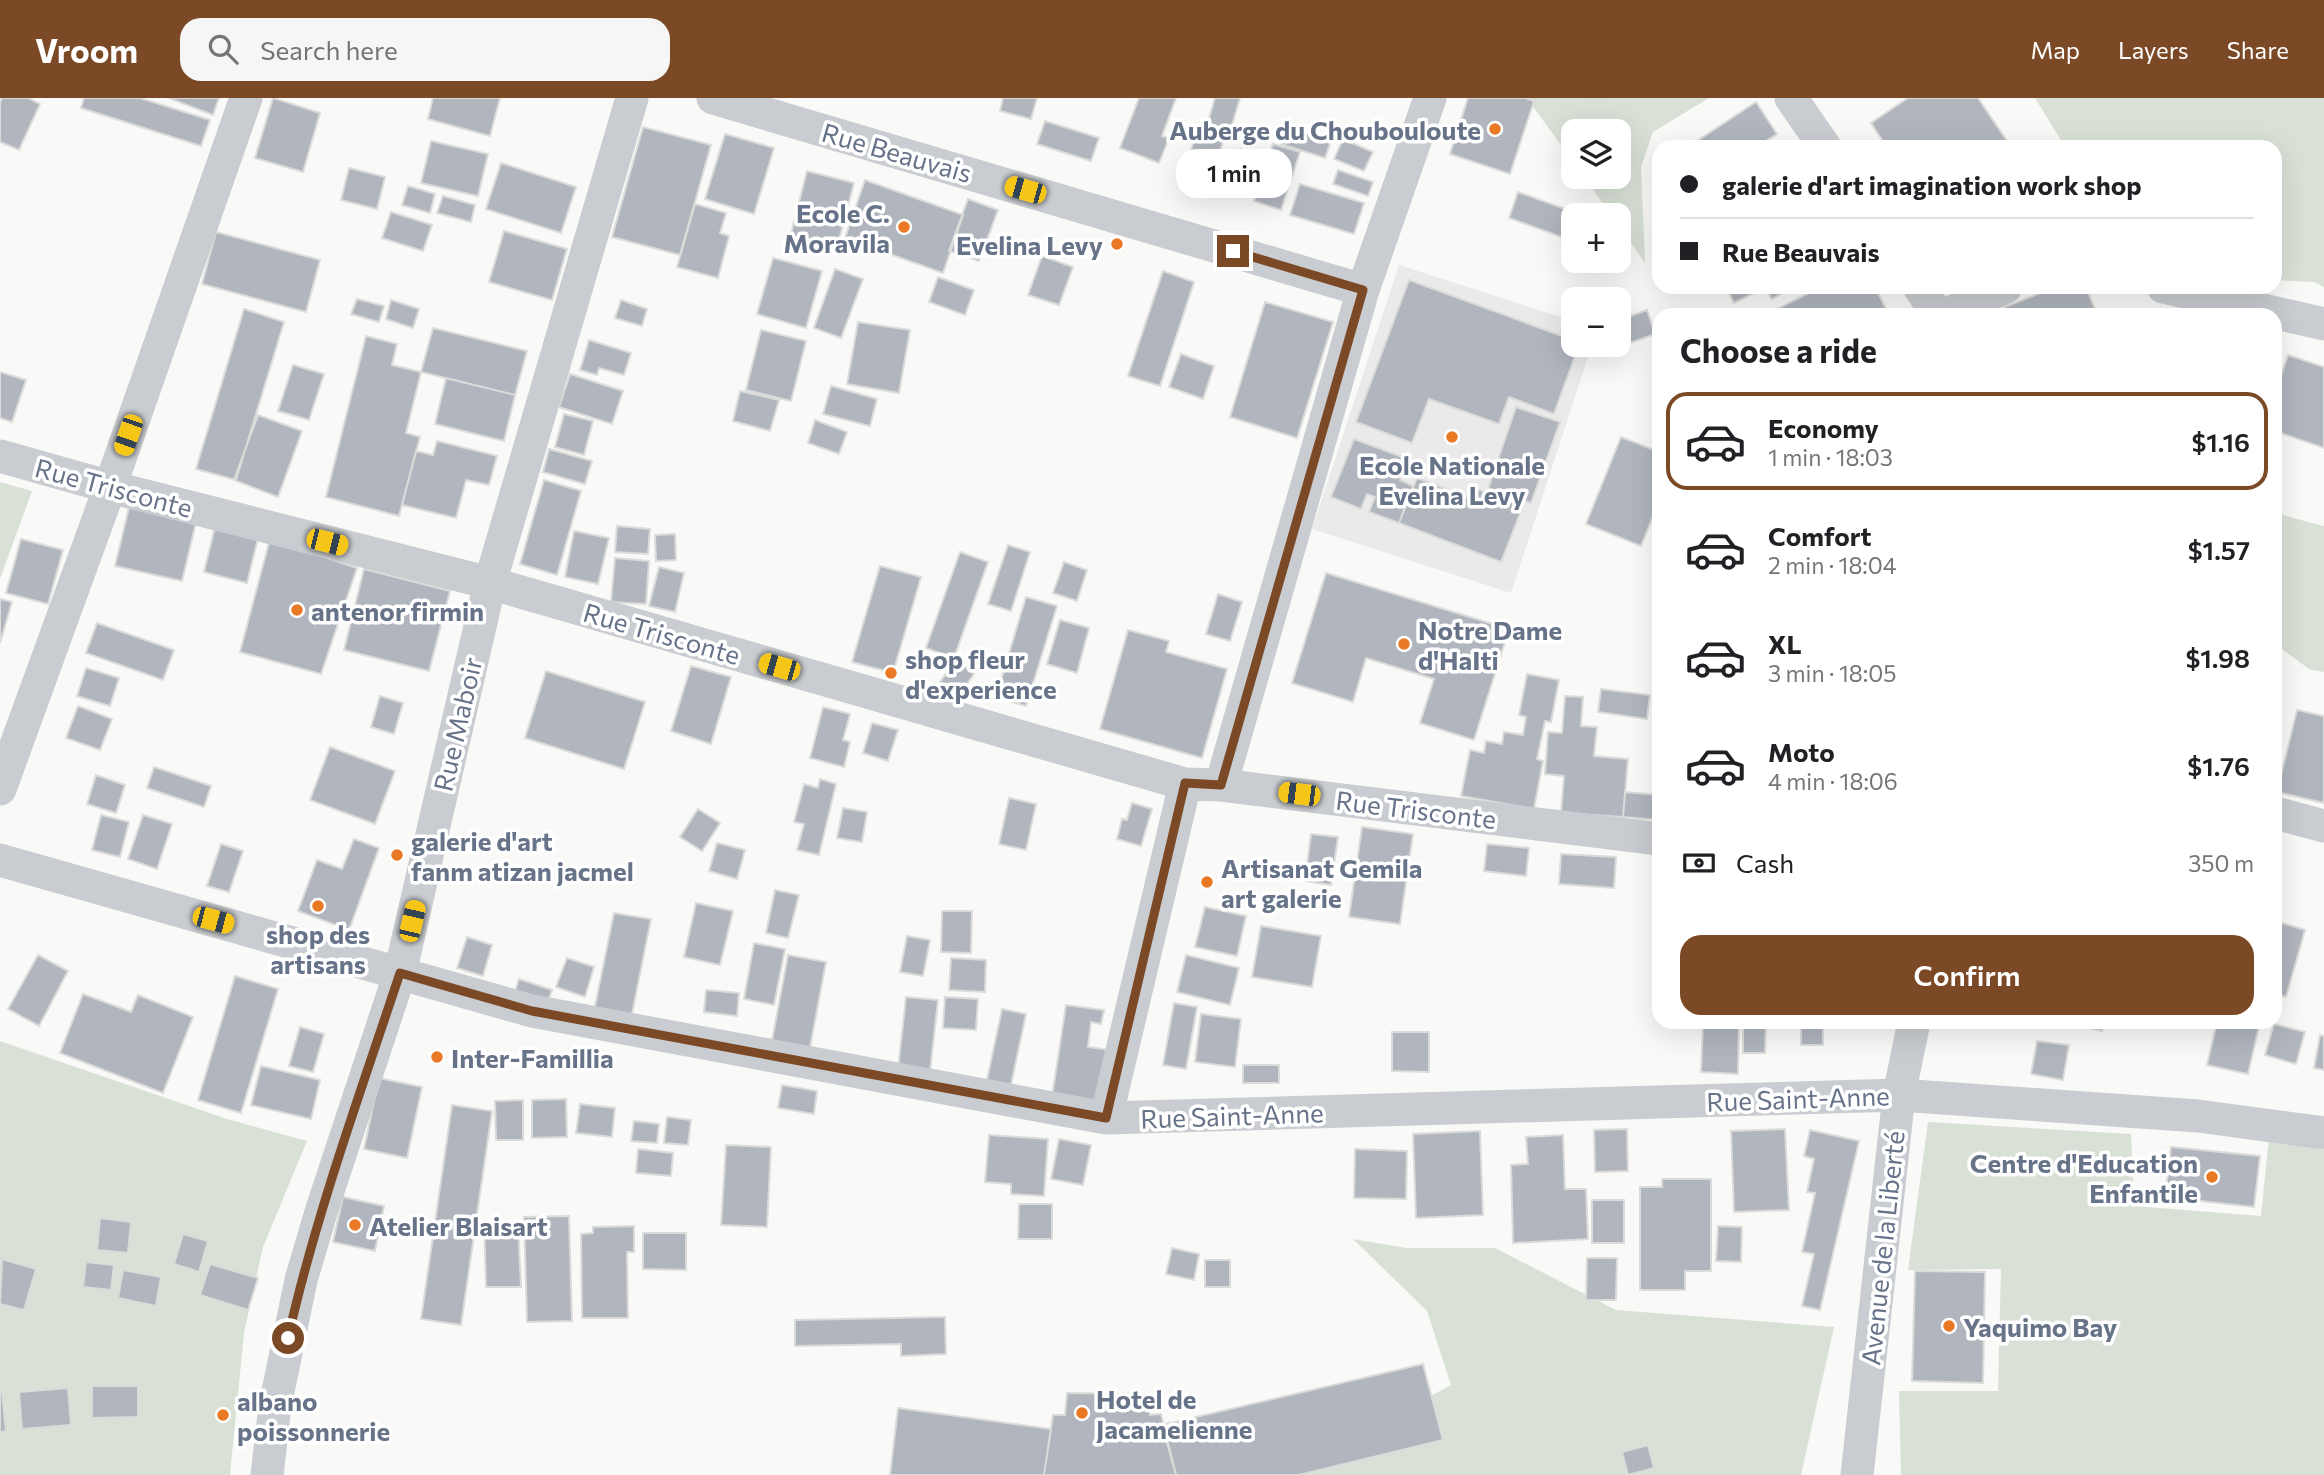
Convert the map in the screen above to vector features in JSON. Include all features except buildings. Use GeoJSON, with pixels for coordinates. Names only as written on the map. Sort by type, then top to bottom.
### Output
{"type":"FeatureCollection","features":[{"type":"Feature","properties":{"kind":"street"},"geometry":{"type":"LineString","coordinates":[[0,789],[110,487],[246,98]]}},
{"type":"Feature","properties":{"kind":"street","name":"Rue Maboir"},"geometry":{"type":"LineString","coordinates":[[267,1475],[275,1406],[301,1280],[400,973],[490,583],[632,98]]}},
{"type":"Feature","properties":{"kind":"street","name":"Rue Beauvais"},"geometry":{"type":"LineString","coordinates":[[713,98],[1363,290]]}},
{"type":"Feature","properties":{"kind":"street"},"geometry":{"type":"LineString","coordinates":[[1221,785],[1363,290],[1430,98]]}},
{"type":"Feature","properties":{"kind":"street"},"geometry":{"type":"LineString","coordinates":[[1791,98],[1820,140]]}},
{"type":"Feature","properties":{"kind":"street"},"geometry":{"type":"LineString","coordinates":[[1960,308],[1991,294]]}},
{"type":"Feature","properties":{"kind":"street"},"geometry":{"type":"LineString","coordinates":[[2193,294],[2254,308]]}},
{"type":"Feature","properties":{"kind":"street"},"geometry":{"type":"LineString","coordinates":[[2282,314],[2324,324]]}},
{"type":"Feature","properties":{"kind":"street","name":"Rue Trisconte"},"geometry":{"type":"LineString","coordinates":[[0,456],[110,487],[490,583],[1185,783],[1221,785],[1652,838]]}},
{"type":"Feature","properties":{"kind":"street"},"geometry":{"type":"LineString","coordinates":[[1106,1118],[1185,783]]}},
{"type":"Feature","properties":{"kind":"street"},"geometry":{"type":"LineString","coordinates":[[2282,815],[2324,826]]}},
{"type":"Feature","properties":{"kind":"street","name":"Rue Saint-Anne"},"geometry":{"type":"LineString","coordinates":[[0,860],[532,1011],[1106,1118],[1899,1095],[2198,1116],[2324,1133]]}},
{"type":"Feature","properties":{"kind":"street","name":"Avenue de la Liberté"},"geometry":{"type":"LineString","coordinates":[[1857,1475],[1899,1095],[1913,1029]]}},
{"type":"Feature","properties":{"kind":"shaded area"},"geometry":{"type":"Polygon","coordinates":[[[1527,98],[1709,98],[1653,132],[1641,167],[1645,263],[1631,243],[1631,203],[1602,203],[1593,189],[1631,189],[1631,119],[1561,119],[1561,145],[1527,98]]]}},
{"type":"Feature","properties":{"kind":"shaded area"},"geometry":{"type":"Polygon","coordinates":[[[2035,98],[2324,98],[2324,287],[2314,282],[2282,280],[2282,140],[2061,140],[2035,98]]]}},
{"type":"Feature","properties":{"kind":"shaded area","name":"Ecole Nationale Evelina Levy"},"geometry":{"type":"Polygon","coordinates":[[[1399,265],[1561,317],[1561,357],[1588,357],[1511,593],[1312,529],[1399,265]]]}},
{"type":"Feature","properties":{"kind":"shaded area"},"geometry":{"type":"Polygon","coordinates":[[[0,482],[32,491],[0,579],[0,482]]]}},
{"type":"Feature","properties":{"kind":"shaded area"},"geometry":{"type":"Polygon","coordinates":[[[2282,515],[2324,526],[2324,672],[2309,669],[2282,649],[2282,515]]]}},
{"type":"Feature","properties":{"kind":"shaded area"},"geometry":{"type":"Polygon","coordinates":[[[0,1041],[227,1119],[307,1141],[263,1247],[244,1333],[230,1475],[0,1475],[0,1041]]]}},
{"type":"Feature","properties":{"kind":"shaded area"},"geometry":{"type":"Polygon","coordinates":[[[1928,1122],[2131,1134],[2134,1206],[2261,1216],[2269,1137],[2324,1150],[2324,1475],[1901,1475],[1899,1391],[1998,1391],[2001,1269],[1908,1270],[1928,1122]]]}},
{"type":"Feature","properties":{"kind":"shaded area"},"geometry":{"type":"Polygon","coordinates":[[[1353,1239],[1406,1248],[1495,1248],[1616,1310],[1834,1327],[1801,1475],[1144,1475],[1380,1423],[1451,1385],[1427,1311],[1353,1239]]]}},
{"type":"Feature","properties":{"kind":"place","name":"Auberge du Choubouloute"},"geometry":{"type":"Point","coordinates":[1495,129]}},
{"type":"Feature","properties":{"kind":"place","name":"Ecole C. Moravila"},"geometry":{"type":"Point","coordinates":[904,227]}},
{"type":"Feature","properties":{"kind":"place","name":"Evelina Levy"},"geometry":{"type":"Point","coordinates":[1117,244]}},
{"type":"Feature","properties":{"kind":"place","name":"Ecole Nationale Evelina Levy"},"geometry":{"type":"Point","coordinates":[1452,437]}},
{"type":"Feature","properties":{"kind":"place","name":"antenor firmin"},"geometry":{"type":"Point","coordinates":[297,610]}},
{"type":"Feature","properties":{"kind":"place","name":"Notre Dame d'HaIti"},"geometry":{"type":"Point","coordinates":[1404,644]}},
{"type":"Feature","properties":{"kind":"place","name":"shop fleur d'experience"},"geometry":{"type":"Point","coordinates":[891,673]}},
{"type":"Feature","properties":{"kind":"place","name":"galerie d'art fanm atizan jacmel"},"geometry":{"type":"Point","coordinates":[397,855]}},
{"type":"Feature","properties":{"kind":"place","name":"Artisanat Gemila art galerie"},"geometry":{"type":"Point","coordinates":[1207,882]}},
{"type":"Feature","properties":{"kind":"place","name":"shop des artisans"},"geometry":{"type":"Point","coordinates":[318,906]}},
{"type":"Feature","properties":{"kind":"place","name":"Inter-Famillia"},"geometry":{"type":"Point","coordinates":[437,1057]}},
{"type":"Feature","properties":{"kind":"place","name":"Centre d'Education Enfantile"},"geometry":{"type":"Point","coordinates":[2212,1177]}},
{"type":"Feature","properties":{"kind":"place","name":"Atelier Blaisart"},"geometry":{"type":"Point","coordinates":[355,1225]}},
{"type":"Feature","properties":{"kind":"place","name":"Yaquimo Bay"},"geometry":{"type":"Point","coordinates":[1949,1326]}},
{"type":"Feature","properties":{"kind":"place","name":"Hotel de Jacamelienne"},"geometry":{"type":"Point","coordinates":[1082,1413]}},
{"type":"Feature","properties":{"kind":"place","name":"albano poissonnerie"},"geometry":{"type":"Point","coordinates":[223,1415]}},
{"type":"Feature","properties":{"kind":"route"},"geometry":{"type":"LineString","coordinates":[[288,1338],[301,1280],[322,1209],[400,973],[532,1011],[1106,1118],[1185,783],[1221,785],[1363,290],[1233,251]]}}]}
